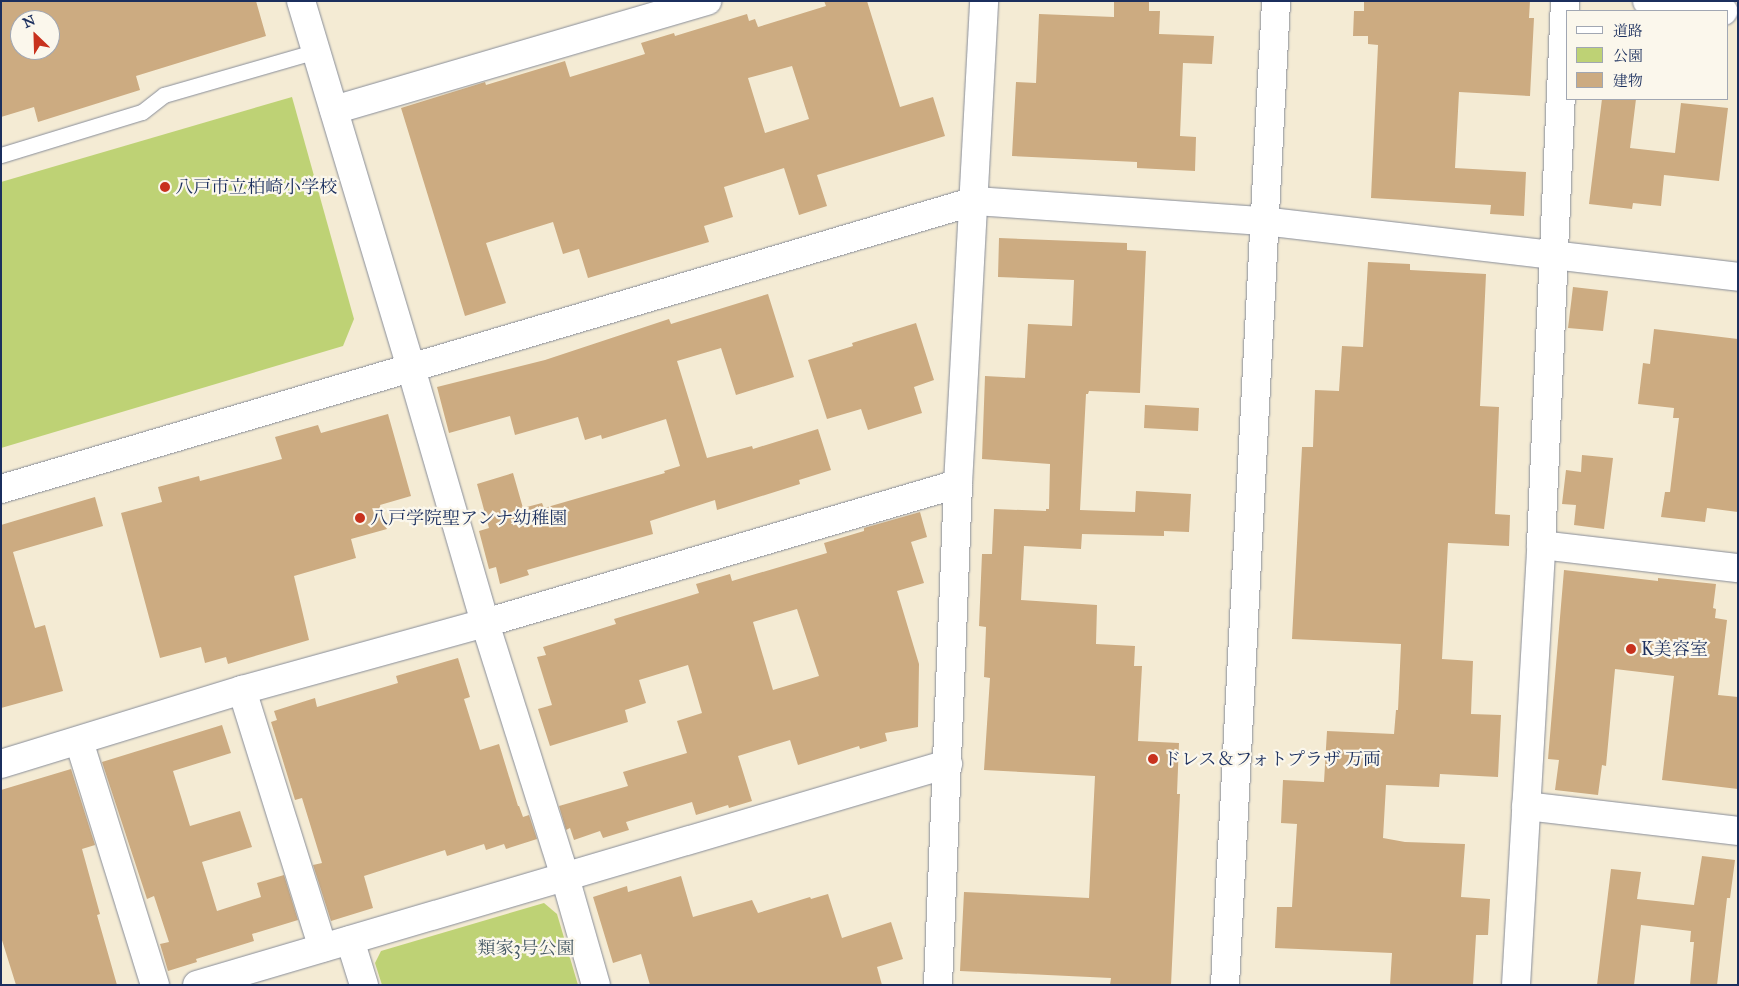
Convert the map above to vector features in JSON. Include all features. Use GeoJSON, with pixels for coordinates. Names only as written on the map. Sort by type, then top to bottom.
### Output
{"type":"FeatureCollection","features":[{"type":"Feature","properties":{"kind":"street"},"geometry":{"type":"LineString","coordinates":[[301,1],[485,623],[565,877],[596,985]]}},
{"type":"Feature","properties":{"kind":"street"},"geometry":{"type":"LineString","coordinates":[[334,110],[707,1]]}},
{"type":"Feature","properties":{"kind":"street"},"geometry":{"type":"LineString","coordinates":[[938,985],[958,484],[975,201],[984,1]]}},
{"type":"Feature","properties":{"kind":"street"},"geometry":{"type":"LineString","coordinates":[[1225,985],[1263,221],[1276,1]]}},
{"type":"Feature","properties":{"kind":"street"},"geometry":{"type":"LineString","coordinates":[[1516,985],[1541,545],[1564,1]]}},
{"type":"Feature","properties":{"kind":"street"},"geometry":{"type":"LineString","coordinates":[[1647,1],[1715,10]]}},
{"type":"Feature","properties":{"kind":"street"},"geometry":{"type":"LineString","coordinates":[[1,489],[975,201],[1263,221],[1738,278]]}},
{"type":"Feature","properties":{"kind":"street"},"geometry":{"type":"LineString","coordinates":[[1,764],[242,690],[485,623],[958,484]]}},
{"type":"Feature","properties":{"kind":"street"},"geometry":{"type":"LineString","coordinates":[[1541,545],[1738,568]]}},
{"type":"Feature","properties":{"kind":"street"},"geometry":{"type":"LineString","coordinates":[[242,690],[323,948]]}},
{"type":"Feature","properties":{"kind":"street"},"geometry":{"type":"LineString","coordinates":[[79,741],[155,985]]}},
{"type":"Feature","properties":{"kind":"street"},"geometry":{"type":"LineString","coordinates":[[197,985],[948,764]]}},
{"type":"Feature","properties":{"kind":"street"},"geometry":{"type":"LineString","coordinates":[[1526,806],[1738,831]]}},
{"type":"Feature","properties":{"kind":"street"},"geometry":{"type":"LineString","coordinates":[[350,940],[364,985]]}},
{"type":"Feature","properties":{"kind":"lane"},"geometry":{"type":"LineString","coordinates":[[1,155],[142,112],[164,96],[316,51]]}},
{"type":"Feature","properties":{"kind":"green space","name":"八戸市立柏崎小学校"},"geometry":{"type":"Polygon","coordinates":[[[292,97],[354,319],[343,346],[1,448],[1,182],[292,97]]]}},
{"type":"Feature","properties":{"kind":"green space","name":"類家3号公園"},"geometry":{"type":"Polygon","coordinates":[[[544,903],[557,914],[578,985],[382,985],[375,963],[381,951],[544,903]]]}},
{"type":"Feature","properties":{"kind":"building"},"geometry":{"type":"Polygon","coordinates":[[[1,1],[256,1],[266,36],[136,76],[140,90],[38,122],[34,107],[1,117],[1,1]]]}},
{"type":"Feature","properties":{"kind":"building"},"geometry":{"type":"Polygon","coordinates":[[[824,1],[867,1],[900,107],[933,97],[945,136],[817,175],[827,206],[799,215],[784,168],[724,187],[733,217],[704,226],[709,242],[588,278],[579,249],[563,254],[553,222],[486,243],[506,303],[465,316],[401,108],[485,82],[486,85],[565,61],[570,77],[645,54],[641,43],[674,33],[675,36],[747,14],[749,21],[755,19],[758,27],[826,6],[824,1]],[[792,66],[748,78],[765,133],[809,119],[792,66]]]}},
{"type":"Feature","properties":{"kind":"building"},"geometry":{"type":"Polygon","coordinates":[[[1114,1],[1149,1],[1149,11],[1160,11],[1159,34],[1214,36],[1212,64],[1183,63],[1180,136],[1196,137],[1195,171],[1137,168],[1137,162],[1012,156],[1016,82],[1036,83],[1039,14],[1114,17],[1114,1]]]}},
{"type":"Feature","properties":{"kind":"building"},"geometry":{"type":"Polygon","coordinates":[[[1364,1],[1530,1],[1529,18],[1534,18],[1530,96],[1459,92],[1455,168],[1526,172],[1524,216],[1490,214],[1491,205],[1371,198],[1378,45],[1368,44],[1368,36],[1353,36],[1354,11],[1364,11],[1364,1]]]}},
{"type":"Feature","properties":{"kind":"building"},"geometry":{"type":"Polygon","coordinates":[[[1602,100],[1636,100],[1630,148],[1675,153],[1681,103],[1728,108],[1719,181],[1664,175],[1661,206],[1633,203],[1632,209],[1589,204],[1602,100]]]}},
{"type":"Feature","properties":{"kind":"building"},"geometry":{"type":"Polygon","coordinates":[[[999,238],[1127,243],[1127,250],[1146,251],[1140,393],[1089,391],[1086,394],[1080,510],[1135,512],[1136,491],[1191,494],[1189,532],[1164,531],[1164,536],[1082,534],[1081,549],[1024,546],[1021,600],[1097,605],[1096,644],[1135,646],[1134,666],[1142,666],[1138,741],[1179,743],[1177,794],[1180,794],[1171,985],[1110,985],[1111,978],[960,971],[964,892],[1089,898],[1095,776],[984,770],[990,678],[984,677],[986,627],[979,626],[982,554],[992,554],[994,509],[1046,511],[1046,509],[1049,509],[1050,464],[982,459],[985,376],[1025,378],[1028,324],[1072,326],[1074,280],[998,277],[999,238]]]}},
{"type":"Feature","properties":{"kind":"building"},"geometry":{"type":"Polygon","coordinates":[[[1368,262],[1410,264],[1410,270],[1486,274],[1480,406],[1499,407],[1495,514],[1510,515],[1509,546],[1448,543],[1442,659],[1473,661],[1471,714],[1501,715],[1498,777],[1440,774],[1439,787],[1386,785],[1383,838],[1405,842],[1465,844],[1461,897],[1490,899],[1488,935],[1476,935],[1473,985],[1390,985],[1392,953],[1275,948],[1277,907],[1292,907],[1297,824],[1281,823],[1283,780],[1324,782],[1327,731],[1394,734],[1396,710],[1398,710],[1401,644],[1292,639],[1302,447],[1313,447],[1315,390],[1339,391],[1342,346],[1363,347],[1368,262]]]}},
{"type":"Feature","properties":{"kind":"building"},"geometry":{"type":"Polygon","coordinates":[[[1573,287],[1608,291],[1603,331],[1568,328],[1573,287]]]}},
{"type":"Feature","properties":{"kind":"building"},"geometry":{"type":"Polygon","coordinates":[[[768,294],[794,377],[736,395],[721,348],[677,361],[707,458],[752,446],[753,449],[818,429],[831,470],[799,480],[800,484],[717,510],[715,500],[650,521],[653,534],[527,570],[529,575],[500,584],[496,567],[489,569],[479,531],[489,528],[477,484],[513,473],[523,508],[542,503],[544,508],[665,473],[664,471],[680,466],[666,419],[602,439],[601,435],[585,440],[578,417],[515,435],[510,416],[449,433],[437,387],[545,360],[669,319],[671,324],[768,294]]]}},
{"type":"Feature","properties":{"kind":"building"},"geometry":{"type":"Polygon","coordinates":[[[916,323],[934,380],[914,387],[922,413],[868,430],[861,409],[827,419],[808,360],[853,346],[852,343],[916,323]]]}},
{"type":"Feature","properties":{"kind":"building"},"geometry":{"type":"Polygon","coordinates":[[[1654,329],[1738,339],[1738,512],[1707,508],[1705,522],[1661,517],[1665,492],[1670,492],[1679,418],[1673,418],[1674,408],[1638,404],[1643,363],[1650,364],[1654,329]]]}},
{"type":"Feature","properties":{"kind":"building"},"geometry":{"type":"Polygon","coordinates":[[[1145,405],[1199,408],[1198,431],[1144,428],[1145,405]]]}},
{"type":"Feature","properties":{"kind":"building"},"geometry":{"type":"Polygon","coordinates":[[[388,414],[411,496],[380,505],[387,529],[351,539],[356,558],[294,576],[309,640],[228,664],[226,657],[205,663],[201,647],[160,658],[121,513],[162,502],[158,487],[199,476],[200,481],[282,459],[275,437],[318,425],[321,433],[388,414]]]}},
{"type":"Feature","properties":{"kind":"building"},"geometry":{"type":"Polygon","coordinates":[[[1582,455],[1613,458],[1604,529],[1574,525],[1576,505],[1562,504],[1566,470],[1581,472],[1582,455]]]}},
{"type":"Feature","properties":{"kind":"building"},"geometry":{"type":"Polygon","coordinates":[[[95,497],[103,526],[13,552],[35,628],[45,625],[63,691],[1,708],[1,525],[95,497]]]}},
{"type":"Feature","properties":{"kind":"building"},"geometry":{"type":"Polygon","coordinates":[[[920,512],[927,537],[911,542],[924,583],[897,591],[919,664],[918,727],[885,733],[887,741],[860,749],[859,746],[798,765],[790,740],[738,756],[752,801],[729,808],[728,805],[696,815],[692,802],[626,822],[629,830],[603,838],[600,831],[574,840],[570,828],[566,830],[559,806],[628,786],[623,772],[687,753],[677,721],[702,713],[688,665],[639,680],[646,703],[625,710],[628,722],[550,746],[538,709],[552,705],[537,657],[546,655],[543,647],[616,624],[614,619],[699,593],[696,584],[730,574],[732,581],[827,553],[824,543],[864,531],[864,528],[920,512]],[[797,609],[753,622],[773,690],[819,676],[797,609]]]}},
{"type":"Feature","properties":{"kind":"building"},"geometry":{"type":"Polygon","coordinates":[[[1564,570],[1658,581],[1658,578],[1716,584],[1713,608],[1716,609],[1715,618],[1727,620],[1718,695],[1738,697],[1738,789],[1662,780],[1674,676],[1615,669],[1606,766],[1602,765],[1598,795],[1555,790],[1559,760],[1548,759],[1564,570]]]}},
{"type":"Feature","properties":{"kind":"building"},"geometry":{"type":"Polygon","coordinates":[[[458,658],[470,697],[464,699],[480,750],[499,744],[518,806],[523,817],[529,815],[537,839],[506,849],[504,844],[486,850],[484,844],[447,856],[445,850],[364,876],[373,908],[331,921],[313,865],[322,863],[302,798],[295,800],[271,722],[277,720],[274,711],[315,698],[317,707],[398,683],[396,676],[458,658]]]}},
{"type":"Feature","properties":{"kind":"building"},"geometry":{"type":"Polygon","coordinates":[[[222,725],[231,753],[173,771],[190,826],[240,811],[252,847],[202,862],[217,911],[261,897],[257,883],[284,875],[298,920],[252,934],[254,941],[196,959],[197,962],[168,971],[160,944],[169,942],[154,896],[147,899],[102,762],[222,725]]]}},
{"type":"Feature","properties":{"kind":"building"},"geometry":{"type":"Polygon","coordinates":[[[71,769],[95,845],[82,849],[100,914],[97,915],[117,985],[16,985],[1,937],[1,790],[71,769]]]}},
{"type":"Feature","properties":{"kind":"building"},"geometry":{"type":"Polygon","coordinates":[[[1702,856],[1735,860],[1730,898],[1727,898],[1717,985],[1690,985],[1694,942],[1690,942],[1691,931],[1641,925],[1634,985],[1597,985],[1611,869],[1641,872],[1637,899],[1694,905],[1702,856]]]}},
{"type":"Feature","properties":{"kind":"building"},"geometry":{"type":"Polygon","coordinates":[[[681,876],[693,917],[752,900],[758,913],[810,897],[811,899],[828,894],[842,938],[891,922],[903,959],[877,967],[882,985],[650,985],[641,954],[613,963],[593,897],[627,886],[628,892],[681,876]]]}},
{"type":"Feature","properties":{"kind":"place","name":"八戸市立柏崎小学校"},"geometry":{"type":"Point","coordinates":[165,187]}},
{"type":"Feature","properties":{"kind":"place","name":"八戸学院聖アンナ幼稚園"},"geometry":{"type":"Point","coordinates":[360,518]}},
{"type":"Feature","properties":{"kind":"place","name":"K美容室"},"geometry":{"type":"Point","coordinates":[1631,649]}},
{"type":"Feature","properties":{"kind":"place","name":"ドレス＆フォトプラザ 万両"},"geometry":{"type":"Point","coordinates":[1153,759]}}]}
